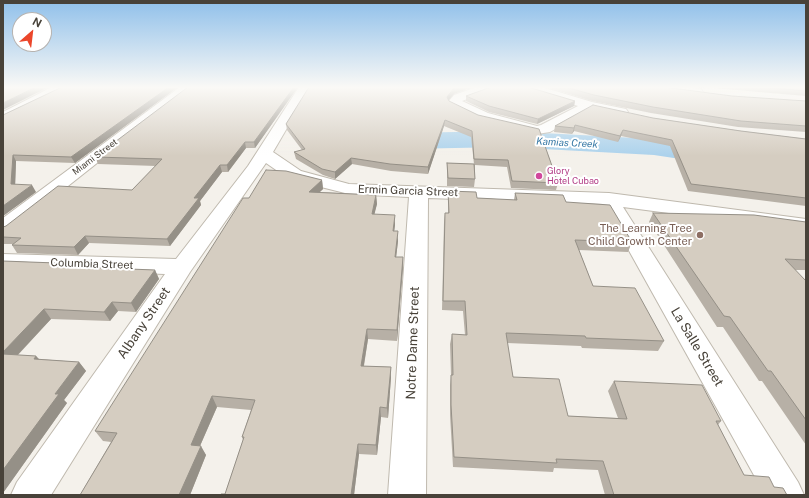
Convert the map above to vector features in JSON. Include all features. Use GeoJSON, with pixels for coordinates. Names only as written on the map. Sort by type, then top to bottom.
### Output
{"type":"FeatureCollection","features":[{"type":"Feature","properties":{"kind":"street"},"geometry":{"type":"LineString","coordinates":[[3,117],[16,110]]}},
{"type":"Feature","properties":{"kind":"street","name":"Miami Street"},"geometry":{"type":"LineString","coordinates":[[3,228],[157,110]]}},
{"type":"Feature","properties":{"kind":"street"},"geometry":{"type":"LineString","coordinates":[[264,154],[291,110]]}},
{"type":"Feature","properties":{"kind":"street"},"geometry":{"type":"LineString","coordinates":[[471,110],[483,116],[537,130],[545,130],[580,110]]}},
{"type":"Feature","properties":{"kind":"street"},"geometry":{"type":"LineString","coordinates":[[616,110],[636,114]]}},
{"type":"Feature","properties":{"kind":"street","name":"Ermin Garcia Street"},"geometry":{"type":"LineString","coordinates":[[264,154],[295,175],[349,189],[609,199],[806,225]]}},
{"type":"Feature","properties":{"kind":"street","name":"Albany Street"},"geometry":{"type":"LineString","coordinates":[[30,495],[182,267],[264,154]]}},
{"type":"Feature","properties":{"kind":"street","name":"Notre Dame Street"},"geometry":{"type":"LineString","coordinates":[[407,495],[419,192]]}},
{"type":"Feature","properties":{"kind":"street","name":"La Salle Street"},"geometry":{"type":"LineString","coordinates":[[609,199],[785,495]]}},
{"type":"Feature","properties":{"kind":"street","name":"Columbia Street"},"geometry":{"type":"LineString","coordinates":[[3,261],[182,267]]}},
{"type":"Feature","properties":{"kind":"building"},"geometry":{"type":"Polygon","coordinates":[[[13,110],[136,110],[71,157],[13,155],[11,184],[32,185],[3,206],[3,115],[13,110]]]}},
{"type":"Feature","properties":{"kind":"building"},"geometry":{"type":"Polygon","coordinates":[[[157,110],[277,110],[254,142],[245,142],[227,165],[220,165],[194,198],[199,198],[167,239],[85,236],[74,247],[12,245],[21,238],[3,237],[3,227],[58,186],[132,190],[162,159],[95,157],[157,110]]]}},
{"type":"Feature","properties":{"kind":"building"},"geometry":{"type":"Polygon","coordinates":[[[295,110],[468,110],[478,115],[539,129],[558,183],[512,181],[508,160],[474,159],[472,131],[445,120],[428,167],[390,164],[351,158],[335,172],[322,169],[294,152],[305,149],[286,124],[295,110]]]}},
{"type":"Feature","properties":{"kind":"building"},"geometry":{"type":"Polygon","coordinates":[[[505,110],[556,110],[538,119],[505,110]]]}},
{"type":"Feature","properties":{"kind":"building"},"geometry":{"type":"Polygon","coordinates":[[[584,110],[617,110],[653,118],[806,139],[806,198],[691,184],[672,140],[623,130],[620,136],[575,125],[574,128],[555,126],[584,110]]]}},
{"type":"Feature","properties":{"kind":"building"},"geometry":{"type":"Polygon","coordinates":[[[673,110],[806,110],[806,126],[741,121],[673,110]]]}},
{"type":"Feature","properties":{"kind":"building"},"geometry":{"type":"Polygon","coordinates":[[[447,163],[474,164],[475,179],[448,178],[447,163]]]}},
{"type":"Feature","properties":{"kind":"building"},"geometry":{"type":"Polygon","coordinates":[[[266,170],[286,171],[322,180],[309,192],[376,195],[372,214],[395,215],[393,231],[398,231],[395,257],[403,257],[397,330],[367,329],[361,366],[391,367],[387,408],[380,407],[376,445],[358,444],[351,495],[221,495],[225,494],[255,400],[212,396],[191,445],[201,446],[179,495],[80,495],[117,433],[95,431],[243,198],[249,198],[266,170]]]}},
{"type":"Feature","properties":{"kind":"building"},"geometry":{"type":"Polygon","coordinates":[[[448,191],[476,192],[477,198],[517,200],[515,193],[563,195],[566,202],[610,205],[632,242],[575,240],[593,286],[635,288],[664,341],[506,333],[513,377],[559,379],[568,416],[627,419],[614,381],[702,385],[721,421],[716,421],[744,475],[769,477],[774,487],[783,488],[787,495],[614,495],[603,461],[556,459],[557,463],[454,457],[451,405],[451,375],[453,375],[452,334],[467,335],[465,301],[443,301],[445,213],[449,213],[448,191]]]}},
{"type":"Feature","properties":{"kind":"building"},"geometry":{"type":"Polygon","coordinates":[[[653,213],[754,215],[806,222],[806,260],[785,259],[806,281],[806,420],[771,371],[768,371],[730,317],[724,316],[653,213]]]}},
{"type":"Feature","properties":{"kind":"building"},"geometry":{"type":"Polygon","coordinates":[[[3,261],[56,263],[53,266],[155,270],[131,303],[112,302],[104,312],[44,309],[3,352],[3,261]]]}},
{"type":"Feature","properties":{"kind":"building"},"geometry":{"type":"Polygon","coordinates":[[[3,354],[36,356],[34,359],[79,362],[55,394],[59,394],[3,470],[3,354]]]}},
{"type":"Feature","properties":{"kind":"waterway","name":"Kamias Creek"},"geometry":{"type":"LineString","coordinates":[[388,138],[404,141],[506,139],[654,147],[720,157],[806,175]]}},
{"type":"Feature","properties":{"kind":"place","name":"Glory Hotel Cubao"},"geometry":{"type":"Point","coordinates":[539,176]}},
{"type":"Feature","properties":{"kind":"place","name":"The Learning Tree Child Growth Center"},"geometry":{"type":"Point","coordinates":[700,235]}}]}
